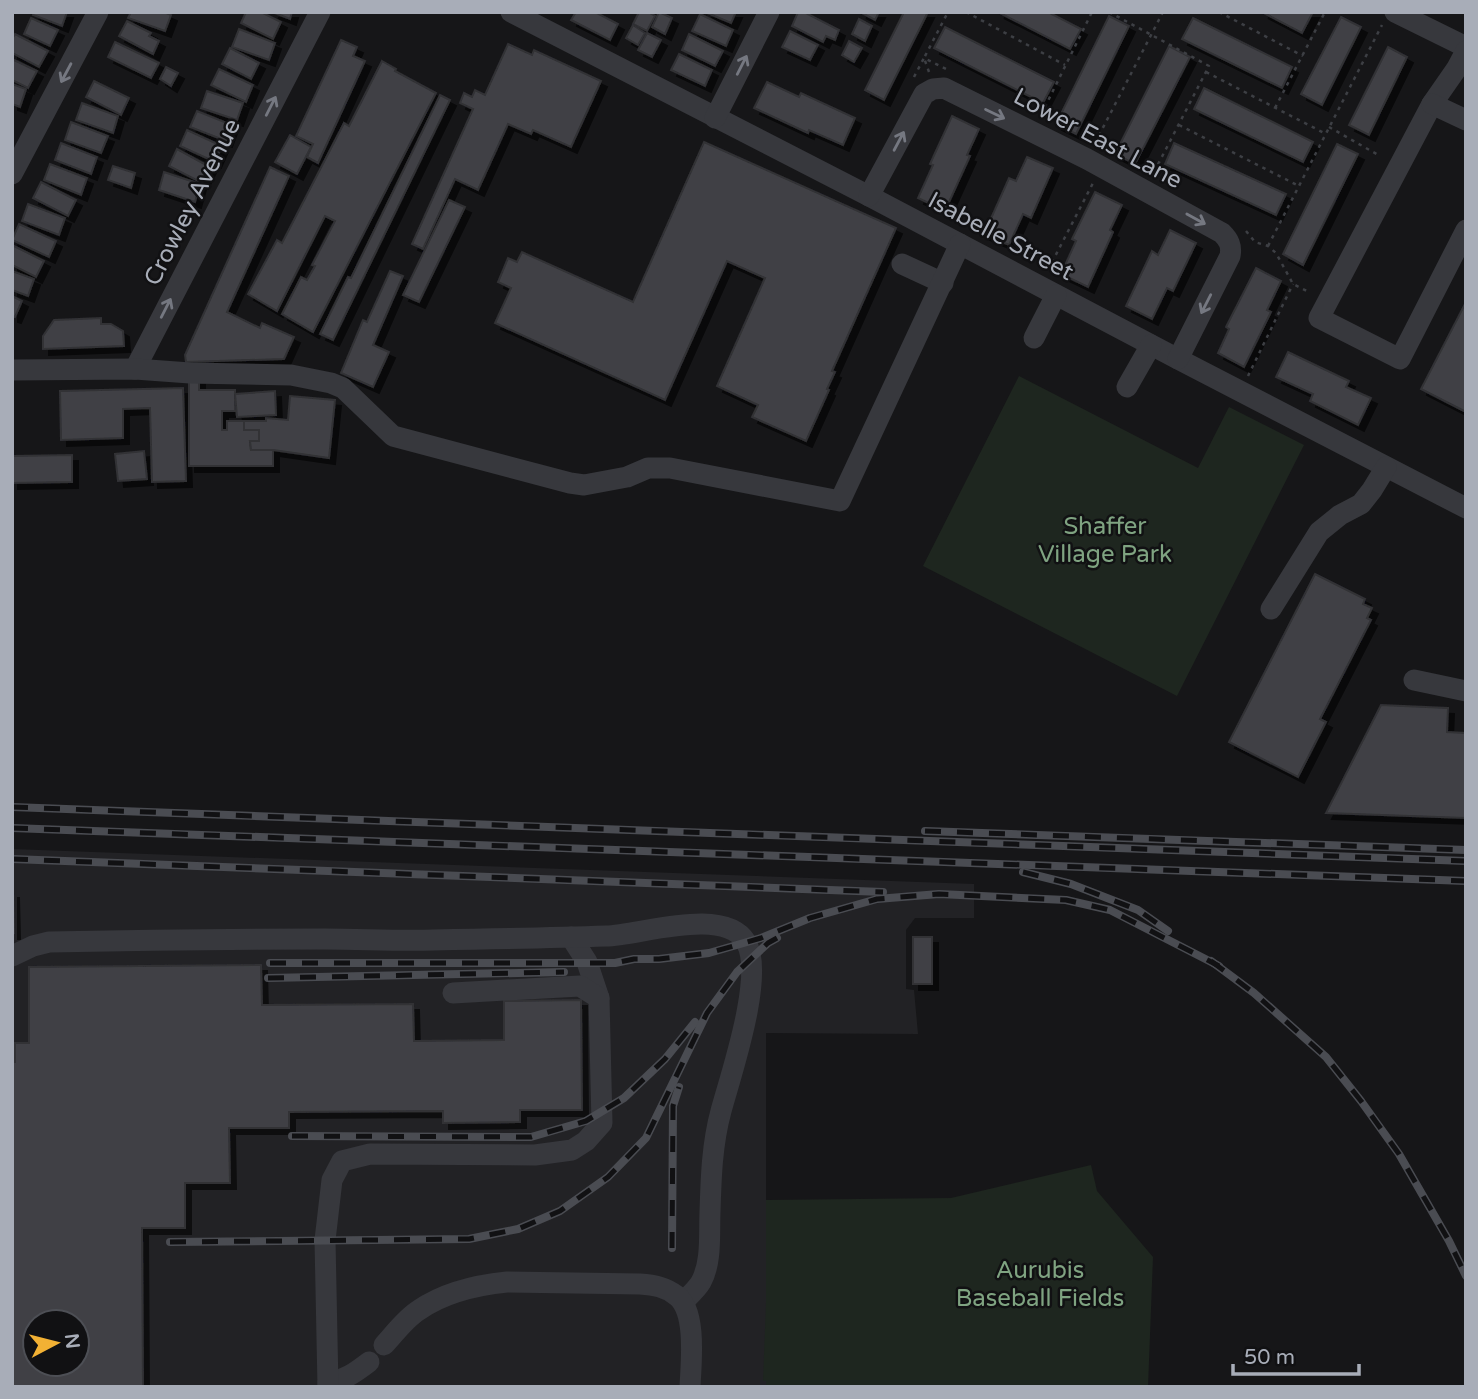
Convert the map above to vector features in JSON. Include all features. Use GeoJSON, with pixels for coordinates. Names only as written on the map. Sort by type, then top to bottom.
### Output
{"type":"FeatureCollection","features":[{"type":"Feature","properties":{"kind":"street"},"geometry":{"type":"LineString","coordinates":[[12,174],[98,12]]}},
{"type":"Feature","properties":{"kind":"street","name":"Crowley Avenue"},"geometry":{"type":"LineString","coordinates":[[135,369],[320,12]]}},
{"type":"Feature","properties":{"kind":"street","name":"Isabelle Street"},"geometry":{"type":"LineString","coordinates":[[511,12],[541,19],[715,118],[1466,508]]}},
{"type":"Feature","properties":{"kind":"street"},"geometry":{"type":"LineString","coordinates":[[715,118],[769,12]]}},
{"type":"Feature","properties":{"kind":"street"},"geometry":{"type":"LineString","coordinates":[[1389,18],[1466,49],[1457,68],[1432,104],[1319,318],[1400,359],[1466,230]]}},
{"type":"Feature","properties":{"kind":"street"},"geometry":{"type":"LineString","coordinates":[[869,196],[931,80]]}},
{"type":"Feature","properties":{"kind":"street","name":"Lower East Lane"},"geometry":{"type":"LineString","coordinates":[[931,80],[1087,159],[1222,233],[1228,239],[1230,256],[1178,359]]}},
{"type":"Feature","properties":{"kind":"street"},"geometry":{"type":"LineString","coordinates":[[1432,104],[1466,120]]}},
{"type":"Feature","properties":{"kind":"street"},"geometry":{"type":"LineString","coordinates":[[12,370],[135,369],[291,376],[331,383],[343,388],[393,436],[570,483],[584,485],[627,477],[649,468],[670,468],[840,501],[960,244]]}},
{"type":"Feature","properties":{"kind":"street"},"geometry":{"type":"LineString","coordinates":[[902,264],[943,283]]}},
{"type":"Feature","properties":{"kind":"street"},"geometry":{"type":"LineString","coordinates":[[1034,338],[1056,295]]}},
{"type":"Feature","properties":{"kind":"street"},"geometry":{"type":"LineString","coordinates":[[1127,387],[1151,345]]}},
{"type":"Feature","properties":{"kind":"street"},"geometry":{"type":"LineString","coordinates":[[1271,609],[1318,532],[1340,514],[1361,504],[1386,467]]}},
{"type":"Feature","properties":{"kind":"street"},"geometry":{"type":"LineString","coordinates":[[1414,680],[1466,691]]}},
{"type":"Feature","properties":{"kind":"street"},"geometry":{"type":"LineString","coordinates":[[12,956],[49,942],[571,937],[614,936],[715,924],[728,927],[746,942],[751,959],[748,1013],[713,1149],[707,1259],[700,1284],[683,1302]]}},
{"type":"Feature","properties":{"kind":"street"},"geometry":{"type":"LineString","coordinates":[[369,1362],[355,1374],[328,1385],[325,1240],[332,1180],[342,1161],[370,1154],[534,1155],[572,1150],[586,1141],[603,1124],[598,998],[587,962],[571,937]]}},
{"type":"Feature","properties":{"kind":"street"},"geometry":{"type":"LineString","coordinates":[[453,993],[580,986],[598,998]]}},
{"type":"Feature","properties":{"kind":"street"},"geometry":{"type":"LineString","coordinates":[[384,1345],[416,1311],[460,1291],[492,1283],[657,1286],[668,1290],[683,1302],[688,1314],[691,1337],[690,1387]]}},
{"type":"Feature","properties":{"kind":"path"},"geometry":{"type":"LineString","coordinates":[[931,80],[924,58],[948,12]]}},
{"type":"Feature","properties":{"kind":"path"},"geometry":{"type":"LineString","coordinates":[[966,12],[1066,66]]}},
{"type":"Feature","properties":{"kind":"path"},"geometry":{"type":"LineString","coordinates":[[1040,117],[1092,12]]}},
{"type":"Feature","properties":{"kind":"path"},"geometry":{"type":"LineString","coordinates":[[1109,12],[1209,66],[1153,174]]}},
{"type":"Feature","properties":{"kind":"path"},"geometry":{"type":"LineString","coordinates":[[1092,149],[1163,12]]}},
{"type":"Feature","properties":{"kind":"path"},"geometry":{"type":"LineString","coordinates":[[1219,12],[1303,55]]}},
{"type":"Feature","properties":{"kind":"path"},"geometry":{"type":"LineString","coordinates":[[1275,108],[1325,12]]}},
{"type":"Feature","properties":{"kind":"path"},"geometry":{"type":"LineString","coordinates":[[1308,292],[1293,284],[1276,253],[1268,246],[1389,18]]}},
{"type":"Feature","properties":{"kind":"path"},"geometry":{"type":"LineString","coordinates":[[1206,72],[1326,134]]}},
{"type":"Feature","properties":{"kind":"path"},"geometry":{"type":"LineString","coordinates":[[1179,125],[1299,186]]}},
{"type":"Feature","properties":{"kind":"path"},"geometry":{"type":"LineString","coordinates":[[1329,127],[1380,156]]}},
{"type":"Feature","properties":{"kind":"path"},"geometry":{"type":"LineString","coordinates":[[1047,273],[1095,179]]}},
{"type":"Feature","properties":{"kind":"path"},"geometry":{"type":"LineString","coordinates":[[1248,376],[1293,284]]}},
{"type":"Feature","properties":{"kind":"shaded area"},"geometry":{"type":"Polygon","coordinates":[[[12,849],[974,884],[974,918],[915,918],[906,930],[906,989],[914,990],[918,1034],[766,1033],[766,1387],[12,1387],[12,849]]]}},
{"type":"Feature","properties":{"kind":"green space","name":"Shaffer Village Park"},"geometry":{"type":"Polygon","coordinates":[[[1019,376],[1198,468],[1229,407],[1304,445],[1177,696],[923,566],[1019,376]]]}},
{"type":"Feature","properties":{"kind":"green space","name":"Aurubis Baseball Fields"},"geometry":{"type":"Polygon","coordinates":[[[1091,1165],[1097,1191],[1153,1257],[1148,1387],[766,1387],[766,1381],[763,1381],[766,1200],[951,1198],[1091,1165]]]}},
{"type":"Feature","properties":{"kind":"building"},"geometry":{"type":"Polygon","coordinates":[[[34,12],[67,12],[62,26],[33,15],[34,12]]]}},
{"type":"Feature","properties":{"kind":"building"},"geometry":{"type":"Polygon","coordinates":[[[131,12],[164,12],[171,15],[165,31],[128,18],[131,12]]]}},
{"type":"Feature","properties":{"kind":"building"},"geometry":{"type":"Polygon","coordinates":[[[246,12],[261,12],[281,22],[273,39],[241,23],[246,12]]]}},
{"type":"Feature","properties":{"kind":"building"},"geometry":{"type":"Polygon","coordinates":[[[272,12],[292,12],[290,19],[272,12]]]}},
{"type":"Feature","properties":{"kind":"building"},"geometry":{"type":"Polygon","coordinates":[[[576,12],[595,12],[618,24],[610,40],[571,20],[576,12]]]}},
{"type":"Feature","properties":{"kind":"building"},"geometry":{"type":"Polygon","coordinates":[[[639,12],[648,12],[655,16],[647,31],[633,24],[639,12]]]}},
{"type":"Feature","properties":{"kind":"building"},"geometry":{"type":"Polygon","coordinates":[[[659,12],[672,18],[665,34],[652,27],[659,12]]]}},
{"type":"Feature","properties":{"kind":"building"},"geometry":{"type":"Polygon","coordinates":[[[705,12],[736,12],[731,23],[705,12]]]}},
{"type":"Feature","properties":{"kind":"building"},"geometry":{"type":"Polygon","coordinates":[[[798,12],[804,12],[839,30],[835,40],[826,36],[823,42],[792,26],[798,12]]]}},
{"type":"Feature","properties":{"kind":"building"},"geometry":{"type":"Polygon","coordinates":[[[860,12],[879,12],[875,20],[860,12]]]}},
{"type":"Feature","properties":{"kind":"building"},"geometry":{"type":"Polygon","coordinates":[[[904,12],[928,12],[884,100],[865,90],[904,12]]]}},
{"type":"Feature","properties":{"kind":"building"},"geometry":{"type":"Polygon","coordinates":[[[998,12],[1048,12],[1081,29],[1070,49],[998,12]]]}},
{"type":"Feature","properties":{"kind":"building"},"geometry":{"type":"Polygon","coordinates":[[[1262,12],[1313,12],[1302,33],[1262,12]]]}},
{"type":"Feature","properties":{"kind":"building"},"geometry":{"type":"Polygon","coordinates":[[[700,14],[733,30],[726,46],[692,31],[700,14]]]}},
{"type":"Feature","properties":{"kind":"building"},"geometry":{"type":"Polygon","coordinates":[[[1109,16],[1129,26],[1076,134],[1056,124],[1109,16]]]}},
{"type":"Feature","properties":{"kind":"building"},"geometry":{"type":"Polygon","coordinates":[[[1341,17],[1361,27],[1322,105],[1301,94],[1341,17]]]}},
{"type":"Feature","properties":{"kind":"building"},"geometry":{"type":"Polygon","coordinates":[[[31,18],[58,30],[50,46],[24,34],[31,18]]]}},
{"type":"Feature","properties":{"kind":"building"},"geometry":{"type":"Polygon","coordinates":[[[1193,18],[1292,67],[1282,88],[1182,39],[1193,18]]]}},
{"type":"Feature","properties":{"kind":"building"},"geometry":{"type":"Polygon","coordinates":[[[859,19],[872,26],[865,41],[852,34],[859,19]]]}},
{"type":"Feature","properties":{"kind":"building"},"geometry":{"type":"Polygon","coordinates":[[[127,21],[151,33],[149,36],[159,41],[153,54],[119,36],[127,21]]]}},
{"type":"Feature","properties":{"kind":"building"},"geometry":{"type":"Polygon","coordinates":[[[633,25],[645,33],[638,45],[626,38],[633,25]]]}},
{"type":"Feature","properties":{"kind":"building"},"geometry":{"type":"Polygon","coordinates":[[[945,27],[1054,82],[1043,103],[934,48],[945,27]]]}},
{"type":"Feature","properties":{"kind":"building"},"geometry":{"type":"Polygon","coordinates":[[[239,29],[275,43],[269,60],[232,47],[239,29]]]}},
{"type":"Feature","properties":{"kind":"building"},"geometry":{"type":"Polygon","coordinates":[[[790,31],[818,45],[810,60],[782,47],[790,31]]]}},
{"type":"Feature","properties":{"kind":"building"},"geometry":{"type":"Polygon","coordinates":[[[647,33],[661,40],[652,57],[638,50],[647,33]]]}},
{"type":"Feature","properties":{"kind":"building"},"geometry":{"type":"Polygon","coordinates":[[[15,34],[48,51],[39,67],[12,53],[12,39],[15,34]]]}},
{"type":"Feature","properties":{"kind":"building"},"geometry":{"type":"Polygon","coordinates":[[[689,34],[723,51],[715,66],[682,50],[689,34]]]}},
{"type":"Feature","properties":{"kind":"building"},"geometry":{"type":"Polygon","coordinates":[[[341,40],[357,47],[353,56],[365,61],[318,163],[307,157],[313,144],[296,136],[341,40]]]}},
{"type":"Feature","properties":{"kind":"building"},"geometry":{"type":"Polygon","coordinates":[[[849,41],[862,48],[854,62],[842,55],[849,41]]]}},
{"type":"Feature","properties":{"kind":"building"},"geometry":{"type":"Polygon","coordinates":[[[115,42],[159,63],[151,78],[108,57],[115,42]]]}},
{"type":"Feature","properties":{"kind":"building"},"geometry":{"type":"Polygon","coordinates":[[[508,44],[532,55],[534,50],[601,81],[571,147],[533,130],[531,134],[508,124],[478,190],[455,179],[423,249],[412,244],[473,109],[460,103],[464,93],[472,97],[475,90],[485,95],[508,44]]]}},
{"type":"Feature","properties":{"kind":"building"},"geometry":{"type":"Polygon","coordinates":[[[1169,46],[1190,57],[1135,164],[1115,154],[1169,46]]]}},
{"type":"Feature","properties":{"kind":"building"},"geometry":{"type":"Polygon","coordinates":[[[1388,47],[1407,57],[1369,135],[1349,125],[1388,47]]]}},
{"type":"Feature","properties":{"kind":"building"},"geometry":{"type":"Polygon","coordinates":[[[230,48],[259,63],[251,79],[222,64],[230,48]]]}},
{"type":"Feature","properties":{"kind":"building"},"geometry":{"type":"Polygon","coordinates":[[[679,54],[712,70],[705,86],[671,70],[679,54]]]}},
{"type":"Feature","properties":{"kind":"building"},"geometry":{"type":"Polygon","coordinates":[[[12,59],[37,71],[28,88],[12,80],[12,59]]]}},
{"type":"Feature","properties":{"kind":"building"},"geometry":{"type":"Polygon","coordinates":[[[382,61],[436,93],[313,332],[282,314],[301,277],[307,280],[315,266],[312,265],[335,221],[325,216],[277,311],[248,294],[277,240],[282,243],[344,123],[349,126],[382,61]]]}},
{"type":"Feature","properties":{"kind":"building"},"geometry":{"type":"Polygon","coordinates":[[[166,67],[178,73],[171,86],[160,79],[166,67]]]}},
{"type":"Feature","properties":{"kind":"building"},"geometry":{"type":"Polygon","coordinates":[[[219,69],[253,85],[246,102],[211,85],[219,69]]]}},
{"type":"Feature","properties":{"kind":"building"},"geometry":{"type":"Polygon","coordinates":[[[94,81],[129,98],[121,115],[86,97],[94,81]]]}},
{"type":"Feature","properties":{"kind":"building"},"geometry":{"type":"Polygon","coordinates":[[[767,82],[799,97],[801,93],[855,118],[843,145],[809,130],[808,133],[754,108],[767,82]]]}},
{"type":"Feature","properties":{"kind":"building"},"geometry":{"type":"Polygon","coordinates":[[[12,84],[26,89],[20,107],[12,104],[12,84]]]}},
{"type":"Feature","properties":{"kind":"building"},"geometry":{"type":"Polygon","coordinates":[[[1204,88],[1313,142],[1303,162],[1194,109],[1204,88]]]}},
{"type":"Feature","properties":{"kind":"building"},"geometry":{"type":"Polygon","coordinates":[[[207,91],[243,103],[237,120],[201,108],[207,91]]]}},
{"type":"Feature","properties":{"kind":"building"},"geometry":{"type":"Polygon","coordinates":[[[440,95],[450,100],[333,340],[320,334],[348,277],[351,278],[440,95]]]}},
{"type":"Feature","properties":{"kind":"building"},"geometry":{"type":"Polygon","coordinates":[[[82,103],[118,116],[113,133],[76,120],[82,103]]]}},
{"type":"Feature","properties":{"kind":"building"},"geometry":{"type":"Polygon","coordinates":[[[197,111],[232,125],[226,141],[190,127],[197,111]]]}},
{"type":"Feature","properties":{"kind":"building"},"geometry":{"type":"Polygon","coordinates":[[[952,116],[979,129],[945,211],[918,198],[952,116]]]}},
{"type":"Feature","properties":{"kind":"building"},"geometry":{"type":"Polygon","coordinates":[[[71,122],[108,136],[101,153],[65,140],[71,122]]]}},
{"type":"Feature","properties":{"kind":"building"},"geometry":{"type":"Polygon","coordinates":[[[187,130],[222,146],[215,162],[180,146],[187,130]]]}},
{"type":"Feature","properties":{"kind":"building"},"geometry":{"type":"Polygon","coordinates":[[[290,135],[311,147],[297,174],[275,162],[290,135]]]}},
{"type":"Feature","properties":{"kind":"building"},"geometry":{"type":"Polygon","coordinates":[[[704,142],[896,228],[832,371],[835,372],[827,389],[829,390],[806,441],[752,417],[758,405],[717,386],[765,278],[727,261],[665,400],[495,323],[511,288],[498,282],[508,258],[517,262],[522,252],[633,302],[704,142]]]}},
{"type":"Feature","properties":{"kind":"building"},"geometry":{"type":"Polygon","coordinates":[[[61,143],[97,157],[91,174],[55,160],[61,143]]]}},
{"type":"Feature","properties":{"kind":"building"},"geometry":{"type":"Polygon","coordinates":[[[1174,143],[1286,194],[1276,215],[1165,164],[1174,143]]]}},
{"type":"Feature","properties":{"kind":"building"},"geometry":{"type":"Polygon","coordinates":[[[1337,144],[1358,154],[1303,265],[1283,254],[1337,144]]]}},
{"type":"Feature","properties":{"kind":"building"},"geometry":{"type":"Polygon","coordinates":[[[177,149],[210,167],[202,183],[169,166],[177,149]]]}},
{"type":"Feature","properties":{"kind":"building"},"geometry":{"type":"Polygon","coordinates":[[[1027,157],[1053,168],[1031,218],[1023,214],[1009,245],[984,234],[1009,178],[1016,181],[1027,157]]]}},
{"type":"Feature","properties":{"kind":"building"},"geometry":{"type":"Polygon","coordinates":[[[50,164],[87,178],[81,195],[44,180],[50,164]]]}},
{"type":"Feature","properties":{"kind":"building"},"geometry":{"type":"Polygon","coordinates":[[[113,166],[135,173],[131,188],[108,180],[113,166]]]}},
{"type":"Feature","properties":{"kind":"building"},"geometry":{"type":"Polygon","coordinates":[[[270,167],[289,176],[227,312],[260,328],[262,323],[294,337],[284,359],[186,362],[185,355],[270,167]]]}},
{"type":"Feature","properties":{"kind":"building"},"geometry":{"type":"Polygon","coordinates":[[[164,172],[200,184],[195,202],[159,190],[164,172]]]}},
{"type":"Feature","properties":{"kind":"building"},"geometry":{"type":"Polygon","coordinates":[[[41,182],[76,200],[68,216],[33,198],[41,182]]]}},
{"type":"Feature","properties":{"kind":"building"},"geometry":{"type":"Polygon","coordinates":[[[1095,192],[1122,205],[1088,287],[1061,274],[1076,241],[1072,239],[1095,192]]]}},
{"type":"Feature","properties":{"kind":"building"},"geometry":{"type":"Polygon","coordinates":[[[449,200],[465,207],[419,302],[403,295],[449,200]]]}},
{"type":"Feature","properties":{"kind":"building"},"geometry":{"type":"Polygon","coordinates":[[[28,204],[65,218],[59,235],[22,221],[28,204]]]}},
{"type":"Feature","properties":{"kind":"building"},"geometry":{"type":"Polygon","coordinates":[[[19,224],[56,241],[49,257],[12,240],[19,224]]]}},
{"type":"Feature","properties":{"kind":"building"},"geometry":{"type":"Polygon","coordinates":[[[1170,230],[1196,243],[1173,291],[1167,288],[1152,319],[1126,306],[1152,251],[1158,255],[1170,230]]]}},
{"type":"Feature","properties":{"kind":"building"},"geometry":{"type":"Polygon","coordinates":[[[12,245],[44,261],[36,277],[12,265],[12,245]]]}},
{"type":"Feature","properties":{"kind":"building"},"geometry":{"type":"Polygon","coordinates":[[[1256,268],[1281,281],[1267,310],[1271,312],[1244,367],[1218,353],[1229,329],[1226,327],[1256,268]]]}},
{"type":"Feature","properties":{"kind":"building"},"geometry":{"type":"Polygon","coordinates":[[[12,271],[34,279],[28,296],[12,290],[12,271]]]}},
{"type":"Feature","properties":{"kind":"building"},"geometry":{"type":"Polygon","coordinates":[[[390,271],[403,276],[373,345],[389,352],[373,387],[341,373],[363,320],[367,322],[390,271]]]}},
{"type":"Feature","properties":{"kind":"building"},"geometry":{"type":"Polygon","coordinates":[[[12,296],[22,301],[15,317],[12,316],[12,296]]]}},
{"type":"Feature","properties":{"kind":"building"},"geometry":{"type":"Polygon","coordinates":[[[1466,302],[1466,412],[1421,389],[1466,302]]]}},
{"type":"Feature","properties":{"kind":"building"},"geometry":{"type":"Polygon","coordinates":[[[101,318],[101,324],[111,324],[123,331],[124,346],[43,349],[43,336],[54,320],[101,318]]]}},
{"type":"Feature","properties":{"kind":"building"},"geometry":{"type":"Polygon","coordinates":[[[1288,352],[1349,381],[1346,387],[1371,398],[1358,425],[1310,401],[1313,394],[1276,377],[1288,352]]]}},
{"type":"Feature","properties":{"kind":"building"},"geometry":{"type":"Polygon","coordinates":[[[189,379],[199,379],[199,390],[235,390],[235,411],[222,411],[222,430],[227,430],[227,421],[244,421],[244,430],[259,430],[259,441],[250,441],[251,450],[273,450],[273,466],[189,466],[189,379]]]}},
{"type":"Feature","properties":{"kind":"building"},"geometry":{"type":"Polygon","coordinates":[[[183,388],[186,481],[152,482],[150,408],[123,409],[123,438],[61,440],[60,391],[183,388]]]}},
{"type":"Feature","properties":{"kind":"building"},"geometry":{"type":"Polygon","coordinates":[[[275,391],[276,415],[237,417],[235,394],[275,391]]]}},
{"type":"Feature","properties":{"kind":"building"},"geometry":{"type":"Polygon","coordinates":[[[290,396],[335,400],[329,458],[273,450],[251,450],[250,441],[259,441],[259,430],[244,430],[244,421],[266,421],[266,418],[288,420],[290,396]]]}},
{"type":"Feature","properties":{"kind":"building"},"geometry":{"type":"Polygon","coordinates":[[[144,451],[147,479],[118,481],[115,454],[144,451]]]}},
{"type":"Feature","properties":{"kind":"building"},"geometry":{"type":"Polygon","coordinates":[[[72,455],[72,482],[12,483],[12,456],[72,455]]]}},
{"type":"Feature","properties":{"kind":"building"},"geometry":{"type":"Polygon","coordinates":[[[1315,574],[1365,599],[1363,604],[1372,608],[1367,618],[1371,620],[1320,719],[1326,722],[1298,777],[1229,742],[1315,574]]]}},
{"type":"Feature","properties":{"kind":"building"},"geometry":{"type":"Polygon","coordinates":[[[1381,705],[1448,708],[1447,732],[1466,733],[1466,818],[1326,813],[1381,705]]]}},
{"type":"Feature","properties":{"kind":"building"},"geometry":{"type":"Polygon","coordinates":[[[13,892],[14,933],[12,933],[13,892]]]}},
{"type":"Feature","properties":{"kind":"building"},"geometry":{"type":"Polygon","coordinates":[[[913,937],[932,937],[932,984],[913,984],[913,937]]]}},
{"type":"Feature","properties":{"kind":"building"},"geometry":{"type":"Polygon","coordinates":[[[261,965],[262,1005],[413,1004],[414,1041],[504,1040],[504,1001],[581,1000],[582,1110],[520,1110],[520,1122],[443,1123],[443,1111],[289,1112],[289,1128],[229,1128],[230,1183],[185,1183],[185,1228],[142,1228],[143,1387],[12,1387],[12,1062],[15,1062],[15,1043],[29,1043],[29,967],[261,965]]]}},
{"type":"Feature","properties":{"kind":"railway"},"geometry":{"type":"LineString","coordinates":[[12,807],[1466,861]]}},
{"type":"Feature","properties":{"kind":"railway"},"geometry":{"type":"LineString","coordinates":[[12,828],[1466,881]]}},
{"type":"Feature","properties":{"kind":"railway"},"geometry":{"type":"LineString","coordinates":[[925,831],[1466,850]]}},
{"type":"Feature","properties":{"kind":"railway"},"geometry":{"type":"LineString","coordinates":[[12,859],[883,892]]}},
{"type":"Feature","properties":{"kind":"railway"},"geometry":{"type":"LineString","coordinates":[[1023,872],[1071,884],[1138,910],[1168,931]]}},
{"type":"Feature","properties":{"kind":"railway"},"geometry":{"type":"LineString","coordinates":[[270,963],[615,963],[634,959],[659,959],[709,953],[761,938],[810,918],[877,899],[939,894],[1066,900],[1110,910],[1219,966]]}},
{"type":"Feature","properties":{"kind":"railway"},"geometry":{"type":"LineString","coordinates":[[170,1242],[469,1239],[518,1229],[560,1211],[608,1177],[646,1138],[707,1013],[737,972],[777,938]]}},
{"type":"Feature","properties":{"kind":"railway"},"geometry":{"type":"LineString","coordinates":[[1211,961],[1254,993],[1326,1057],[1399,1154],[1466,1276]]}},
{"type":"Feature","properties":{"kind":"railway"},"geometry":{"type":"LineString","coordinates":[[268,978],[564,972]]}},
{"type":"Feature","properties":{"kind":"railway"},"geometry":{"type":"LineString","coordinates":[[292,1136],[531,1137],[586,1121],[624,1098],[665,1059],[695,1022]]}},
{"type":"Feature","properties":{"kind":"railway"},"geometry":{"type":"LineString","coordinates":[[672,1248],[673,1106],[679,1087]]}}]}
